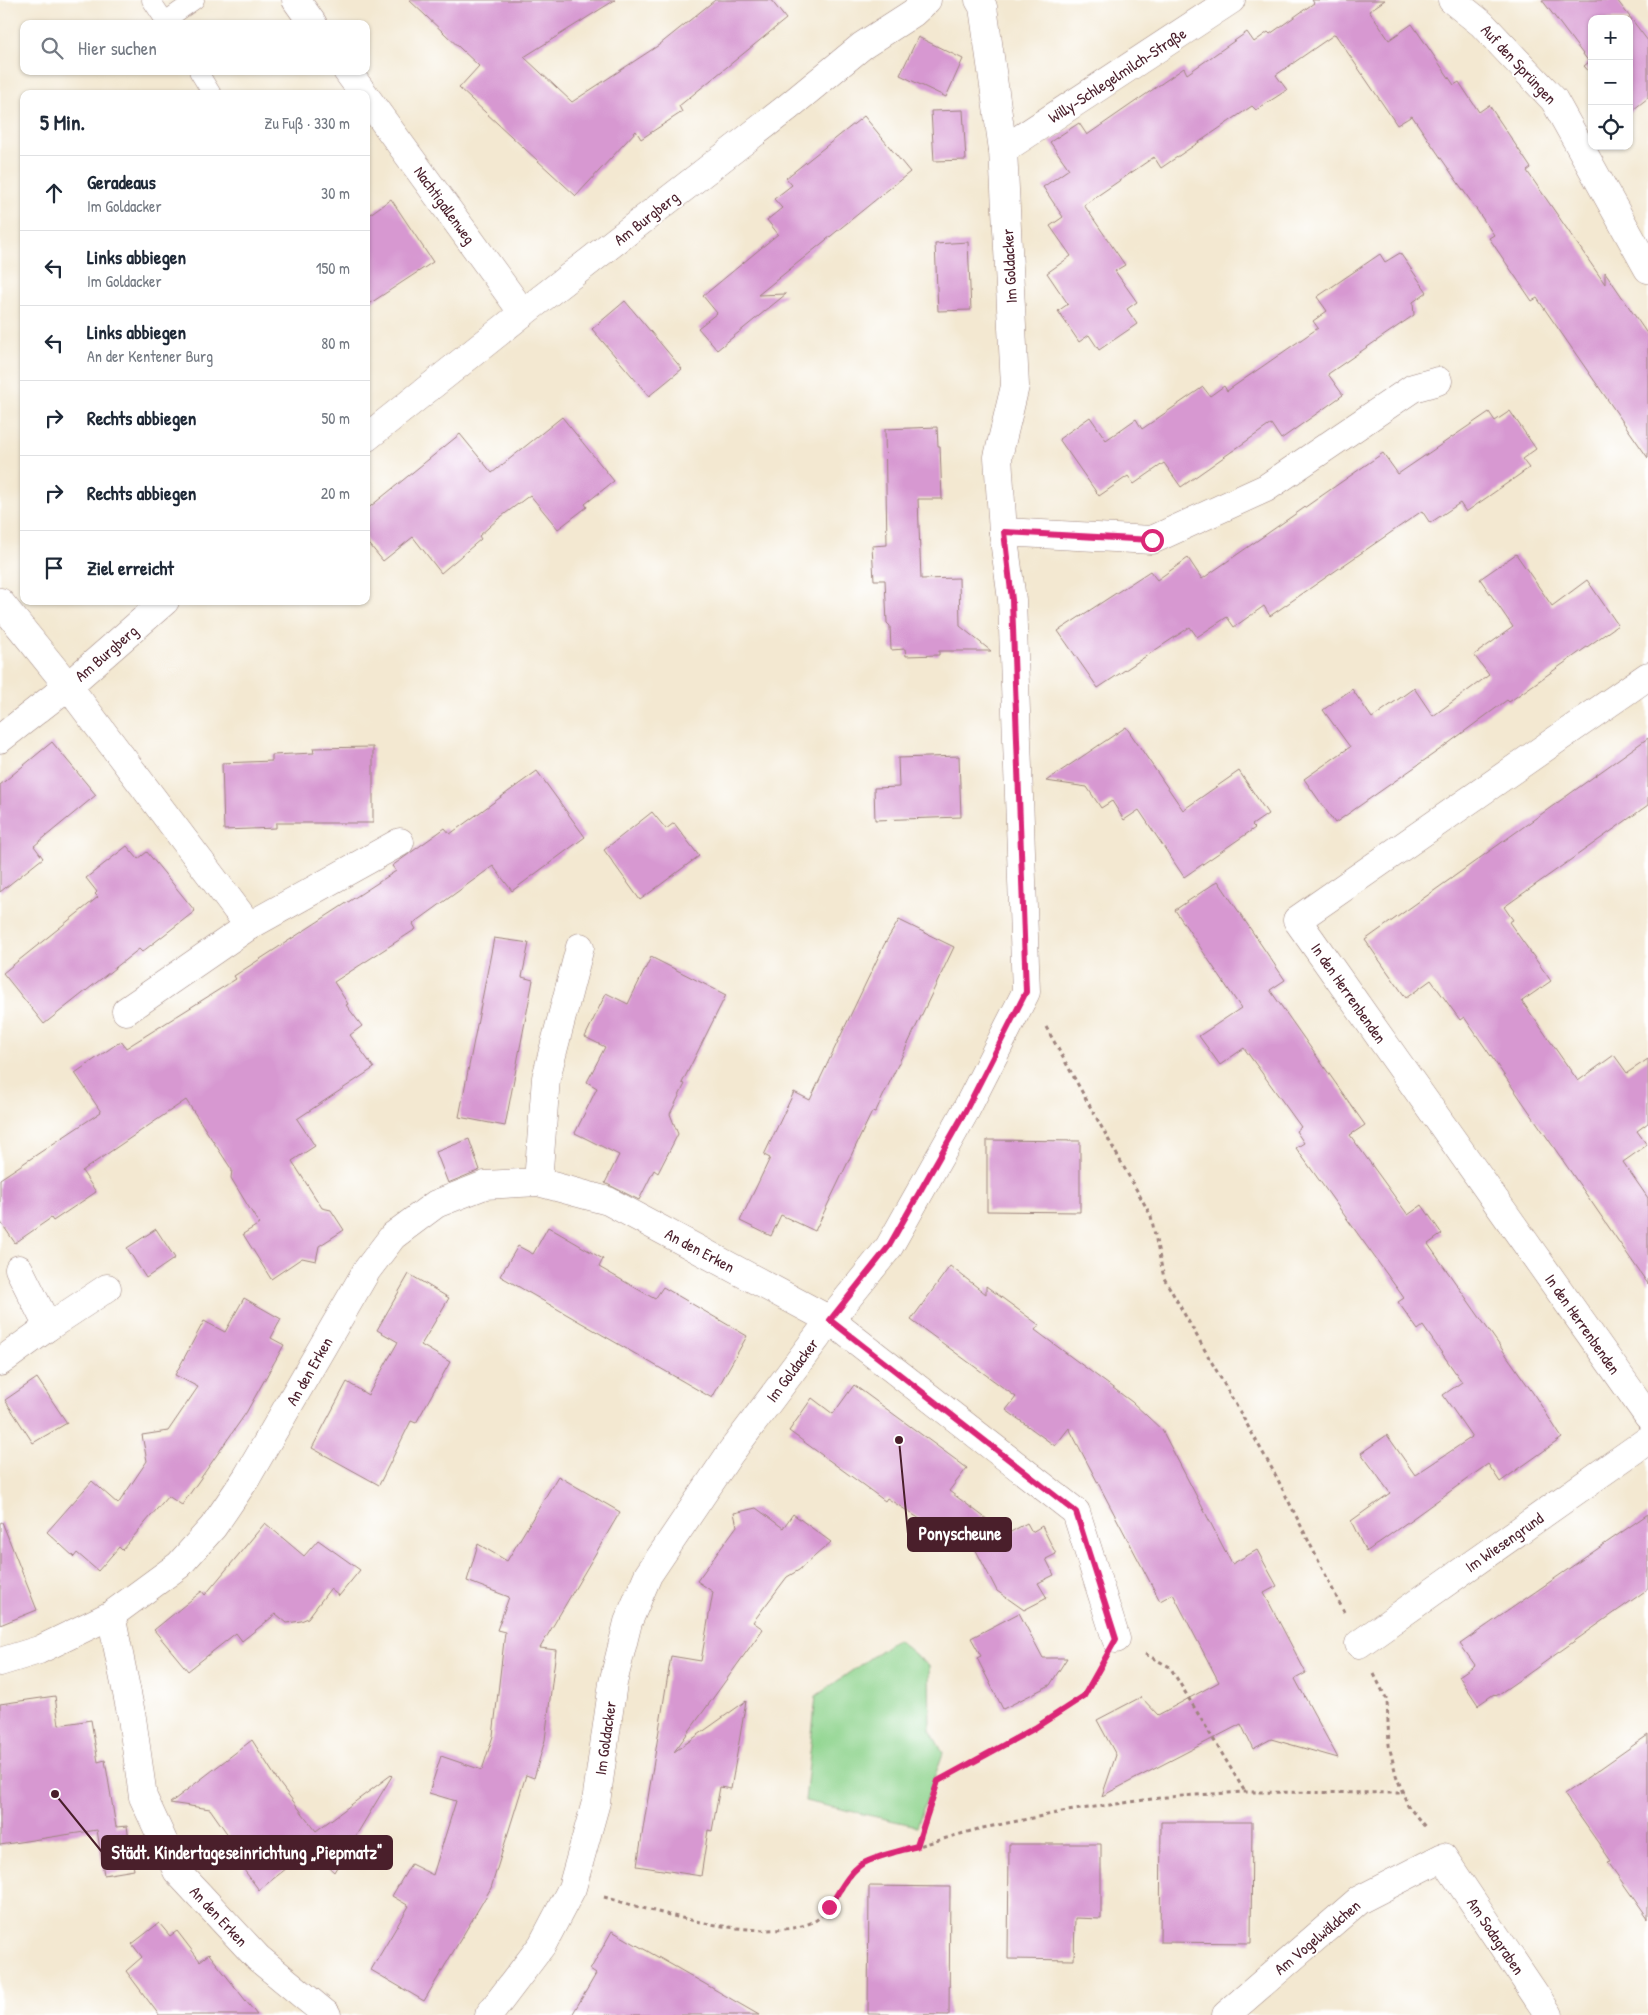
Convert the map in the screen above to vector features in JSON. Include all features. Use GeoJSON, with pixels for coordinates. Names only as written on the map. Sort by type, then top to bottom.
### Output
{"type":"FeatureCollection","features":[{"type":"Feature","properties":{"kind":"street"},"geometry":{"type":"LineString","coordinates":[[296,0],[310,20]]}},
{"type":"Feature","properties":{"kind":"street","name":"Am Burgberg"},"geometry":{"type":"LineString","coordinates":[[370,435],[788,107],[862,46],[913,13],[927,0]]}},
{"type":"Feature","properties":{"kind":"street","name":"Im Goldacker"},"geometry":{"type":"LineString","coordinates":[[491,2014],[542,1944],[572,1888],[596,1802],[615,1675],[628,1622],[648,1575],[731,1452],[830,1320],[889,1246],[966,1110],[1026,992],[1012,600],[998,457],[1015,386],[1003,150],[984,7],[979,0]]}},
{"type":"Feature","properties":{"kind":"street","name":"Willy-Schlegelmilch-Straße"},"geometry":{"type":"LineString","coordinates":[[1003,150],[1232,0]]}},
{"type":"Feature","properties":{"kind":"street","name":"Auf den Sprüngen"},"geometry":{"type":"LineString","coordinates":[[1452,0],[1482,24],[1554,100],[1648,269]]}},
{"type":"Feature","properties":{"kind":"street"},"geometry":{"type":"LineString","coordinates":[[350,75],[361,90]]}},
{"type":"Feature","properties":{"kind":"street","name":"Nachtigallenweg"},"geometry":{"type":"LineString","coordinates":[[370,103],[523,313]]}},
{"type":"Feature","properties":{"kind":"street"},"geometry":{"type":"LineString","coordinates":[[1004,532],[1152,540],[1266,488],[1413,388],[1438,381]]}},
{"type":"Feature","properties":{"kind":"street","name":"Am Burgberg"},"geometry":{"type":"LineString","coordinates":[[0,602],[68,686]]}},
{"type":"Feature","properties":{"kind":"street","name":"Am Burgberg"},"geometry":{"type":"LineString","coordinates":[[0,739],[68,686],[160,605]]}},
{"type":"Feature","properties":{"kind":"street","name":"In den Herrenbenden"},"geometry":{"type":"LineString","coordinates":[[1648,676],[1297,920],[1648,1416]]}},
{"type":"Feature","properties":{"kind":"street"},"geometry":{"type":"LineString","coordinates":[[68,686],[249,926]]}},
{"type":"Feature","properties":{"kind":"street"},"geometry":{"type":"LineString","coordinates":[[126,1011],[249,926],[400,842]]}},
{"type":"Feature","properties":{"kind":"street"},"geometry":{"type":"LineString","coordinates":[[538,1182],[546,1078],[580,947]]}},
{"type":"Feature","properties":{"kind":"street","name":"An den Erken"},"geometry":{"type":"LineString","coordinates":[[0,1662],[39,1650],[111,1615],[179,1565],[214,1527],[247,1477],[367,1270],[393,1236],[436,1204],[485,1185],[538,1182],[608,1201],[830,1320],[1076,1512],[1116,1639]]}},
{"type":"Feature","properties":{"kind":"street"},"geometry":{"type":"LineString","coordinates":[[19,1269],[48,1327]]}},
{"type":"Feature","properties":{"kind":"street"},"geometry":{"type":"LineString","coordinates":[[0,1362],[107,1288]]}},
{"type":"Feature","properties":{"kind":"street","name":"Im Wiesengrund"},"geometry":{"type":"LineString","coordinates":[[1360,1644],[1648,1440]]}},
{"type":"Feature","properties":{"kind":"street","name":"An den Erken"},"geometry":{"type":"LineString","coordinates":[[111,1615],[130,1710],[143,1796],[177,1871],[258,1958],[327,2015]]}},
{"type":"Feature","properties":{"kind":"street","name":"Am Vogelwäldchen"},"geometry":{"type":"LineString","coordinates":[[1226,2015],[1359,1900],[1443,1857]]}},
{"type":"Feature","properties":{"kind":"street","name":"Am Sodagraben"},"geometry":{"type":"LineString","coordinates":[[1443,1857],[1549,2015]]}},
{"type":"Feature","properties":{"kind":"lane"},"geometry":{"type":"LineString","coordinates":[[151,0],[165,20]]}},
{"type":"Feature","properties":{"kind":"lane"},"geometry":{"type":"LineString","coordinates":[[169,20],[195,0]]}},
{"type":"Feature","properties":{"kind":"lane"},"geometry":{"type":"LineString","coordinates":[[200,75],[210,90]]}},
{"type":"Feature","properties":{"kind":"path"},"geometry":{"type":"LineString","coordinates":[[1026,992],[1151,1216],[1164,1278],[1275,1474],[1387,1700],[1389,1746],[1396,1775],[1408,1806],[1432,1835],[1443,1857]]}},
{"type":"Feature","properties":{"kind":"path"},"geometry":{"type":"LineString","coordinates":[[917,1846],[938,1781],[1035,1728],[1084,1696],[1116,1639],[1170,1667],[1245,1792]]}},
{"type":"Feature","properties":{"kind":"path"},"geometry":{"type":"LineString","coordinates":[[572,1888],[678,1917],[753,1930],[787,1929],[814,1921],[829,1907],[852,1874],[861,1865],[873,1859],[978,1829],[1067,1811],[1166,1797],[1245,1792],[1404,1793]]}},
{"type":"Feature","properties":{"kind":"green space"},"geometry":{"type":"Polygon","coordinates":[[[897,1639],[929,1666],[930,1730],[943,1753],[917,1826],[805,1801],[816,1696],[897,1639]]]}},
{"type":"Feature","properties":{"kind":"building"},"geometry":{"type":"Polygon","coordinates":[[[409,0],[615,0],[524,57],[572,102],[659,45],[715,0],[771,0],[786,19],[679,106],[682,112],[641,139],[636,131],[576,196],[459,88],[479,66],[409,0]]]}},
{"type":"Feature","properties":{"kind":"building"},"geometry":{"type":"Polygon","coordinates":[[[1312,0],[1385,0],[1369,11],[1389,40],[1412,24],[1454,85],[1459,82],[1479,112],[1489,105],[1531,168],[1527,171],[1605,284],[1605,272],[1648,335],[1648,458],[1537,298],[1532,301],[1489,238],[1494,235],[1412,116],[1397,125],[1335,34],[1276,75],[1287,90],[1256,110],[1252,106],[1161,168],[1154,157],[1084,205],[1125,265],[1115,271],[1137,302],[1127,309],[1137,324],[1099,350],[1089,335],[1079,342],[1058,311],[1068,304],[1047,273],[1071,256],[1050,226],[1063,217],[1043,187],[1069,169],[1050,142],[1079,123],[1087,135],[1184,68],[1187,74],[1247,32],[1254,42],[1268,32],[1270,34],[1314,3],[1312,0]]]}},
{"type":"Feature","properties":{"kind":"building"},"geometry":{"type":"Polygon","coordinates":[[[1542,0],[1617,0],[1628,15],[1588,15],[1588,61],[1542,0]]]}},
{"type":"Feature","properties":{"kind":"building"},"geometry":{"type":"Polygon","coordinates":[[[1633,21],[1648,41],[1648,98],[1633,110],[1633,21]]]}},
{"type":"Feature","properties":{"kind":"building"},"geometry":{"type":"Polygon","coordinates":[[[918,37],[963,59],[946,97],[900,75],[918,37]]]}},
{"type":"Feature","properties":{"kind":"building"},"geometry":{"type":"Polygon","coordinates":[[[963,110],[966,160],[934,161],[931,111],[963,110]]]}},
{"type":"Feature","properties":{"kind":"building"},"geometry":{"type":"Polygon","coordinates":[[[864,116],[910,172],[758,295],[786,294],[717,350],[698,328],[717,313],[703,296],[778,234],[767,220],[782,208],[774,199],[792,185],[786,178],[864,116]]]}},
{"type":"Feature","properties":{"kind":"building"},"geometry":{"type":"Polygon","coordinates":[[[391,199],[433,262],[370,303],[370,214],[391,199]]]}},
{"type":"Feature","properties":{"kind":"building"},"geometry":{"type":"Polygon","coordinates":[[[968,242],[971,310],[938,311],[935,244],[968,242]]]}},
{"type":"Feature","properties":{"kind":"building"},"geometry":{"type":"Polygon","coordinates":[[[1400,253],[1427,292],[1413,302],[1414,315],[1328,374],[1343,395],[1281,439],[1271,424],[1181,487],[1164,463],[1134,484],[1128,476],[1099,496],[1059,439],[1090,417],[1106,440],[1136,419],[1142,429],[1203,387],[1210,396],[1224,386],[1227,391],[1318,328],[1313,321],[1327,311],[1317,297],[1380,254],[1385,262],[1400,253]]]}},
{"type":"Feature","properties":{"kind":"building"},"geometry":{"type":"Polygon","coordinates":[[[625,301],[682,369],[649,396],[592,329],[625,301]]]}},
{"type":"Feature","properties":{"kind":"building"},"geometry":{"type":"Polygon","coordinates":[[[1510,411],[1536,449],[1522,459],[1529,468],[1466,512],[1460,503],[1430,523],[1422,511],[1270,616],[1264,606],[1234,627],[1227,617],[1197,637],[1190,627],[1098,688],[1058,631],[1150,571],[1157,580],[1188,558],[1202,579],[1383,453],[1398,474],[1489,412],[1495,421],[1510,411]]]}},
{"type":"Feature","properties":{"kind":"building"},"geometry":{"type":"Polygon","coordinates":[[[562,417],[614,481],[585,504],[587,507],[558,529],[530,495],[498,519],[479,536],[481,539],[441,573],[413,537],[383,561],[370,545],[370,507],[460,434],[492,473],[562,417]]]}},
{"type":"Feature","properties":{"kind":"building"},"geometry":{"type":"Polygon","coordinates":[[[937,427],[938,446],[940,446],[942,499],[918,499],[921,579],[959,578],[960,626],[991,651],[939,651],[939,655],[906,656],[905,649],[891,650],[890,626],[887,623],[885,580],[874,580],[872,546],[887,545],[885,429],[937,427]]]}},
{"type":"Feature","properties":{"kind":"building"},"geometry":{"type":"Polygon","coordinates":[[[1516,554],[1552,606],[1587,580],[1618,625],[1509,702],[1507,700],[1335,823],[1304,779],[1350,747],[1323,710],[1352,689],[1372,718],[1414,688],[1433,716],[1489,675],[1474,655],[1513,627],[1480,579],[1516,554]]]}},
{"type":"Feature","properties":{"kind":"building"},"geometry":{"type":"Polygon","coordinates":[[[1126,727],[1183,810],[1239,771],[1268,814],[1252,825],[1255,828],[1184,877],[1139,810],[1124,820],[1112,801],[1101,808],[1087,787],[1046,781],[1126,727]]]}},
{"type":"Feature","properties":{"kind":"building"},"geometry":{"type":"Polygon","coordinates":[[[1648,738],[1648,805],[1504,907],[1513,920],[1509,922],[1551,981],[1522,1001],[1578,1081],[1614,1055],[1627,1073],[1648,1059],[1648,1123],[1637,1131],[1647,1145],[1623,1162],[1648,1198],[1648,1284],[1464,1017],[1460,1020],[1431,980],[1406,998],[1365,940],[1648,738]]]}},
{"type":"Feature","properties":{"kind":"building"},"geometry":{"type":"Polygon","coordinates":[[[52,742],[96,795],[34,846],[43,858],[0,892],[0,785],[52,742]]]}},
{"type":"Feature","properties":{"kind":"building"},"geometry":{"type":"Polygon","coordinates":[[[373,747],[373,823],[276,823],[276,828],[224,830],[222,763],[272,761],[272,755],[314,753],[313,748],[373,747]]]}},
{"type":"Feature","properties":{"kind":"building"},"geometry":{"type":"Polygon","coordinates":[[[959,756],[961,817],[875,820],[874,788],[899,787],[898,758],[959,756]]]}},
{"type":"Feature","properties":{"kind":"building"},"geometry":{"type":"Polygon","coordinates":[[[537,771],[585,837],[512,891],[493,866],[413,924],[416,929],[334,982],[348,1004],[346,1005],[362,1026],[350,1035],[374,1068],[297,1119],[315,1146],[292,1161],[322,1208],[331,1210],[344,1230],[319,1246],[316,1261],[302,1258],[271,1279],[243,1234],[259,1224],[231,1178],[232,1170],[186,1100],[82,1171],[96,1192],[53,1221],[51,1218],[15,1243],[0,1221],[0,1179],[101,1112],[75,1073],[121,1041],[126,1048],[236,979],[234,976],[396,871],[392,866],[445,828],[450,834],[537,771]]]}},
{"type":"Feature","properties":{"kind":"building"},"geometry":{"type":"Polygon","coordinates":[[[652,812],[666,829],[674,823],[699,856],[640,900],[604,850],[652,812]]]}},
{"type":"Feature","properties":{"kind":"building"},"geometry":{"type":"Polygon","coordinates":[[[127,846],[138,859],[147,852],[195,911],[142,952],[139,949],[44,1024],[3,973],[98,897],[95,894],[97,892],[86,878],[127,846]]]}},
{"type":"Feature","properties":{"kind":"building"},"geometry":{"type":"Polygon","coordinates":[[[1218,881],[1285,980],[1270,990],[1365,1125],[1350,1135],[1408,1215],[1422,1205],[1442,1234],[1428,1244],[1533,1393],[1562,1438],[1500,1482],[1488,1464],[1366,1552],[1351,1521],[1390,1493],[1361,1453],[1387,1435],[1415,1475],[1472,1437],[1443,1395],[1462,1382],[1423,1326],[1418,1330],[1398,1302],[1404,1298],[1296,1148],[1304,1143],[1296,1131],[1301,1127],[1244,1048],[1220,1065],[1199,1036],[1241,1008],[1175,910],[1218,881]]]}},
{"type":"Feature","properties":{"kind":"building"},"geometry":{"type":"Polygon","coordinates":[[[899,920],[954,947],[875,1113],[872,1112],[815,1231],[781,1215],[771,1236],[740,1221],[770,1158],[764,1155],[794,1092],[810,1100],[884,945],[899,920]]]}},
{"type":"Feature","properties":{"kind":"building"},"geometry":{"type":"Polygon","coordinates":[[[494,938],[529,943],[522,977],[533,980],[505,1126],[459,1117],[494,938]]]}},
{"type":"Feature","properties":{"kind":"building"},"geometry":{"type":"Polygon","coordinates":[[[651,957],[726,995],[682,1083],[685,1084],[670,1114],[678,1134],[658,1173],[654,1170],[639,1200],[605,1183],[619,1155],[575,1133],[597,1088],[587,1082],[605,1047],[585,1037],[606,993],[628,1004],[651,957]]]}},
{"type":"Feature","properties":{"kind":"building"},"geometry":{"type":"Polygon","coordinates":[[[469,1139],[480,1170],[448,1183],[436,1152],[469,1139]]]}},
{"type":"Feature","properties":{"kind":"building"},"geometry":{"type":"Polygon","coordinates":[[[987,1140],[1080,1141],[1080,1212],[987,1211],[987,1140]]]}},
{"type":"Feature","properties":{"kind":"building"},"geometry":{"type":"Polygon","coordinates":[[[548,1227],[603,1259],[599,1267],[655,1299],[663,1287],[747,1336],[712,1398],[500,1276],[518,1246],[533,1254],[548,1227]]]}},
{"type":"Feature","properties":{"kind":"building"},"geometry":{"type":"Polygon","coordinates":[[[156,1229],[175,1258],[146,1278],[127,1248],[156,1229]]]}},
{"type":"Feature","properties":{"kind":"building"},"geometry":{"type":"Polygon","coordinates":[[[950,1266],[986,1294],[986,1286],[1039,1325],[1035,1330],[1132,1402],[1162,1430],[1232,1564],[1257,1550],[1277,1586],[1264,1593],[1306,1673],[1295,1679],[1338,1758],[1271,1739],[1253,1749],[1241,1724],[1102,1796],[1116,1755],[1097,1720],[1141,1697],[1158,1715],[1219,1682],[1173,1594],[1160,1601],[1069,1428],[1055,1446],[1006,1410],[1016,1397],[911,1320],[950,1266]]]}},
{"type":"Feature","properties":{"kind":"building"},"geometry":{"type":"Polygon","coordinates":[[[409,1274],[449,1298],[421,1345],[450,1362],[416,1423],[411,1421],[379,1485],[312,1448],[347,1382],[368,1395],[398,1342],[377,1330],[409,1274]]]}},
{"type":"Feature","properties":{"kind":"building"},"geometry":{"type":"Polygon","coordinates":[[[244,1298],[281,1319],[271,1338],[284,1345],[246,1413],[182,1505],[168,1496],[122,1550],[119,1547],[98,1571],[77,1553],[74,1557],[47,1532],[92,1481],[118,1504],[147,1461],[142,1435],[168,1431],[198,1387],[175,1375],[204,1321],[225,1332],[244,1298]]]}},
{"type":"Feature","properties":{"kind":"building"},"geometry":{"type":"Polygon","coordinates":[[[37,1378],[67,1423],[33,1443],[5,1400],[37,1378]]]}},
{"type":"Feature","properties":{"kind":"building"},"geometry":{"type":"Polygon","coordinates":[[[854,1385],[967,1468],[949,1491],[1007,1534],[1027,1523],[1032,1532],[1042,1526],[1056,1554],[1046,1559],[1054,1575],[1038,1583],[1047,1598],[1024,1610],[997,1591],[965,1529],[956,1542],[887,1498],[885,1501],[789,1431],[812,1398],[833,1414],[854,1385]]]}},
{"type":"Feature","properties":{"kind":"building"},"geometry":{"type":"Polygon","coordinates":[[[558,1476],[620,1512],[540,1648],[556,1650],[545,1740],[534,1778],[526,1775],[491,1888],[424,2001],[371,1970],[409,1906],[392,1896],[411,1864],[433,1875],[456,1801],[429,1793],[441,1756],[482,1770],[493,1736],[505,1632],[497,1630],[509,1597],[467,1581],[478,1544],[507,1561],[558,1476]]]}},
{"type":"Feature","properties":{"kind":"building"},"geometry":{"type":"Polygon","coordinates":[[[756,1508],[783,1528],[793,1514],[831,1542],[799,1570],[787,1577],[753,1622],[763,1629],[674,1752],[746,1701],[731,1789],[720,1787],[712,1831],[708,1830],[701,1876],[637,1866],[671,1656],[701,1661],[713,1592],[697,1581],[737,1526],[734,1513],[756,1508]]]}},
{"type":"Feature","properties":{"kind":"building"},"geometry":{"type":"Polygon","coordinates":[[[1648,1514],[1648,1589],[1496,1696],[1494,1694],[1478,1705],[1459,1676],[1475,1665],[1460,1644],[1648,1514]]]}},
{"type":"Feature","properties":{"kind":"building"},"geometry":{"type":"Polygon","coordinates":[[[2,1522],[37,1610],[0,1625],[0,1523],[2,1522]]]}},
{"type":"Feature","properties":{"kind":"building"},"geometry":{"type":"Polygon","coordinates":[[[265,1523],[304,1556],[318,1540],[360,1570],[339,1596],[330,1589],[308,1618],[287,1623],[276,1614],[242,1641],[236,1633],[188,1671],[154,1630],[202,1591],[205,1595],[265,1523]]]}},
{"type":"Feature","properties":{"kind":"building"},"geometry":{"type":"Polygon","coordinates":[[[1019,1613],[1043,1658],[1067,1658],[1050,1685],[1003,1709],[977,1658],[981,1656],[971,1638],[1019,1613]]]}},
{"type":"Feature","properties":{"kind":"building"},"geometry":{"type":"Polygon","coordinates":[[[55,1696],[59,1725],[91,1720],[98,1762],[105,1760],[116,1827],[127,1826],[134,1870],[104,1875],[97,1830],[0,1845],[0,1704],[55,1696]]]}},
{"type":"Feature","properties":{"kind":"building"},"geometry":{"type":"Polygon","coordinates":[[[1648,1735],[1648,1919],[1608,1862],[1611,1861],[1564,1794],[1648,1735]]]}},
{"type":"Feature","properties":{"kind":"building"},"geometry":{"type":"Polygon","coordinates":[[[252,1740],[280,1784],[316,1831],[392,1776],[334,1872],[310,1850],[259,1890],[244,1870],[246,1855],[253,1850],[240,1852],[210,1809],[170,1803],[252,1740]]]}},
{"type":"Feature","properties":{"kind":"building"},"geometry":{"type":"Polygon","coordinates":[[[1161,1822],[1252,1822],[1251,1943],[1160,1942],[1161,1822]]]}},
{"type":"Feature","properties":{"kind":"building"},"geometry":{"type":"Polygon","coordinates":[[[1009,1844],[1101,1844],[1101,1919],[1075,1918],[1074,1960],[1008,1959],[1009,1844]]]}},
{"type":"Feature","properties":{"kind":"building"},"geometry":{"type":"Polygon","coordinates":[[[869,1886],[950,1887],[949,2015],[868,2014],[869,1886]]]}},
{"type":"Feature","properties":{"kind":"building"},"geometry":{"type":"Polygon","coordinates":[[[159,1923],[170,1936],[177,1931],[200,1961],[209,1954],[257,2015],[159,2015],[126,1971],[142,1957],[132,1944],[159,1923]]]}},
{"type":"Feature","properties":{"kind":"building"},"geometry":{"type":"Polygon","coordinates":[[[612,1931],[759,2015],[572,2015],[596,1974],[590,1970],[612,1931]]]}},
{"type":"Feature","properties":{"kind":"place","name":"Ponyscheune"},"geometry":{"type":"Point","coordinates":[899,1440]}},
{"type":"Feature","properties":{"kind":"place","name":"Städt. Kindertageseinrichtung „Piepmatz\""},"geometry":{"type":"Point","coordinates":[55,1794]}},
{"type":"Feature","properties":{"kind":"route"},"geometry":{"type":"LineString","coordinates":[[829,1907],[852,1874],[861,1865],[873,1859],[917,1846],[938,1781],[1035,1728],[1084,1696],[1116,1639],[1076,1512],[830,1320],[889,1246],[966,1110],[1026,992],[1012,600],[1004,532],[1152,540]]}}]}
